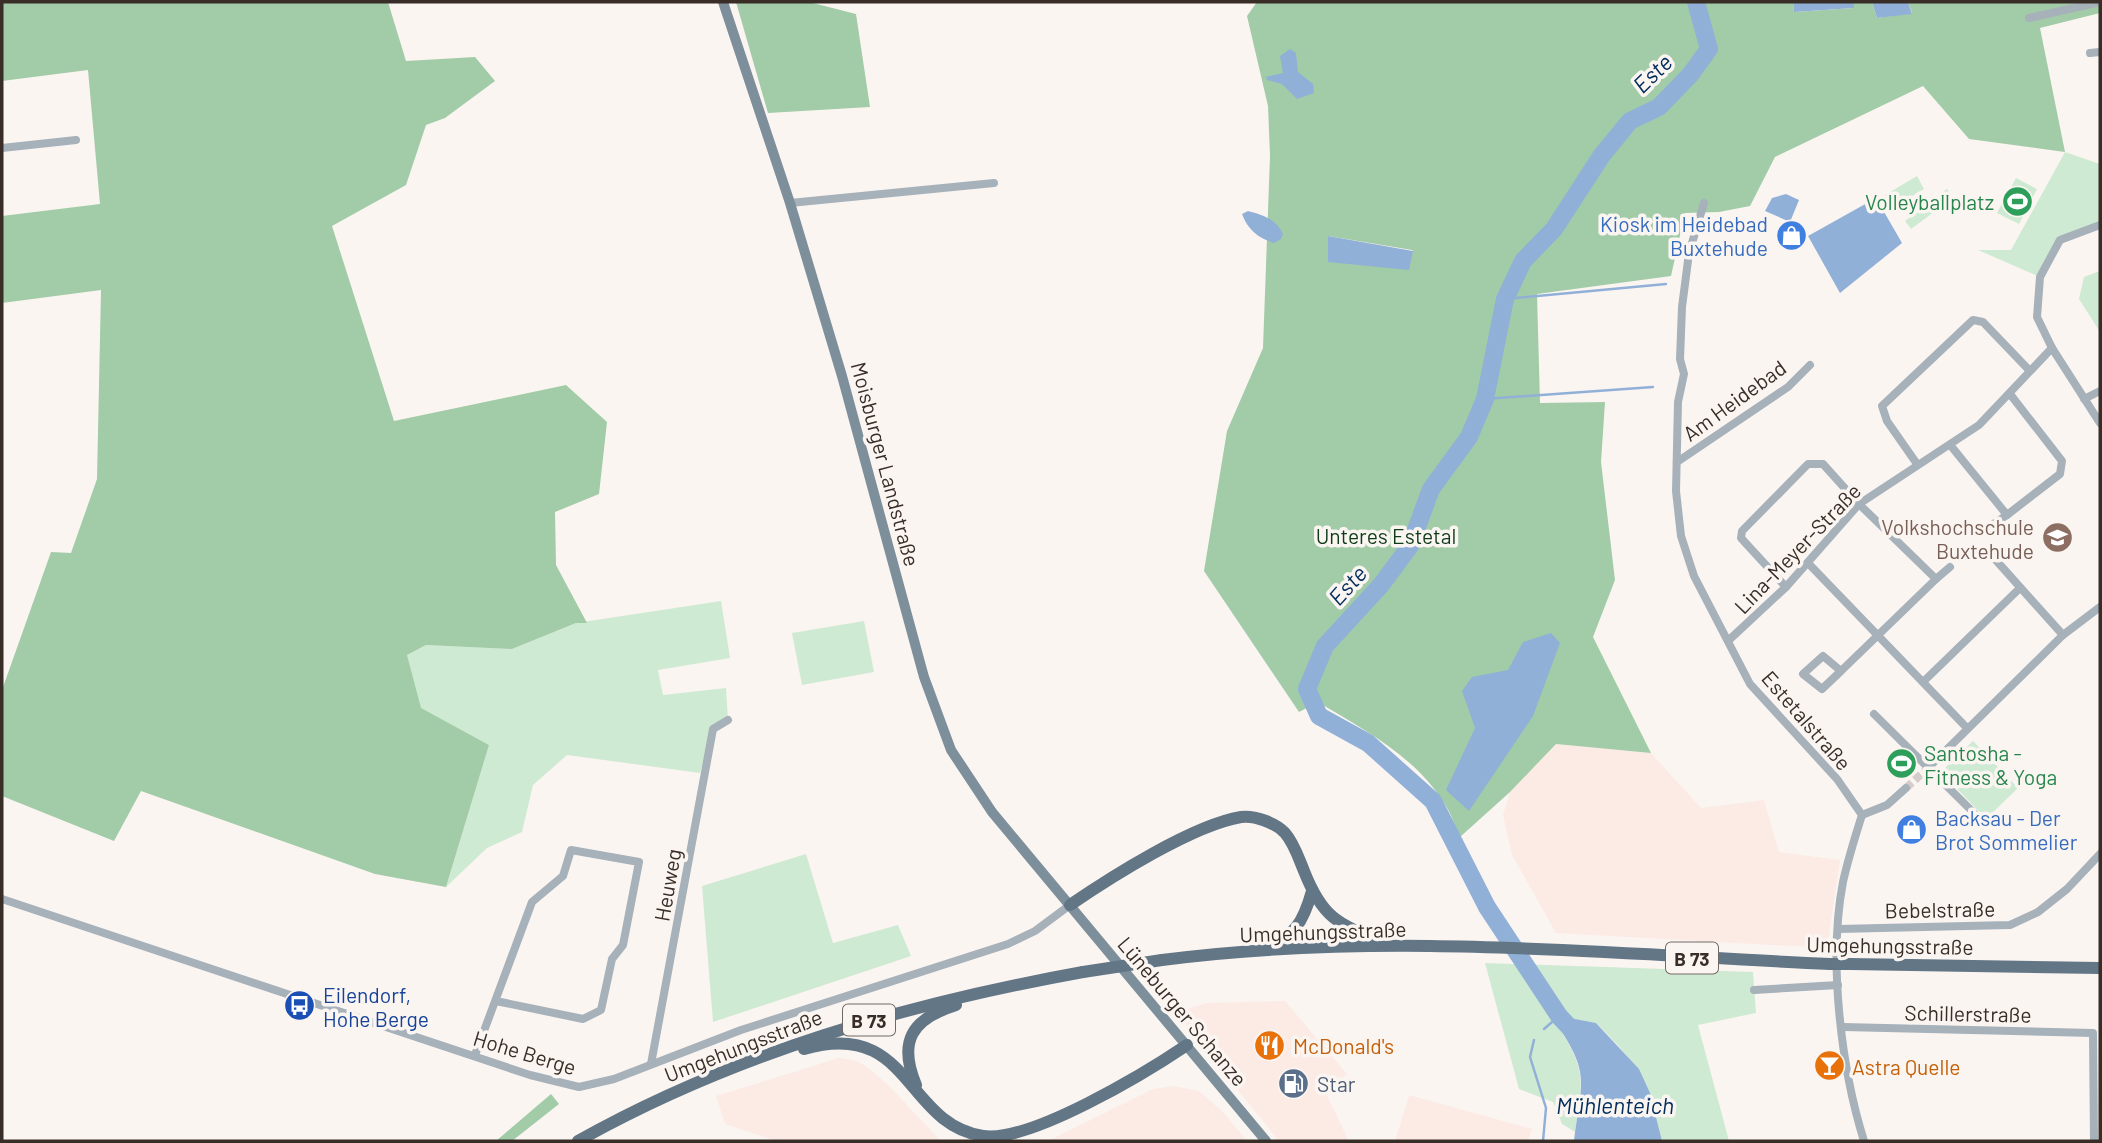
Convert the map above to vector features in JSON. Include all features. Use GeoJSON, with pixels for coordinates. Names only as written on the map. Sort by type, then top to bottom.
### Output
{"type":"FeatureCollection","features":[{"type":"Feature","properties":{"kind":"main road","name":"Moisburger Landstraße"},"geometry":{"type":"LineString","coordinates":[[723,2],[790,203],[941,726],[974,786],[1070,905]]}},
{"type":"Feature","properties":{"kind":"main road"},"geometry":{"type":"LineString","coordinates":[[1070,905],[1127,869],[1211,826],[1243,817],[1265,821],[1284,831],[1312,891],[1331,917],[1347,929],[1396,946]]}},
{"type":"Feature","properties":{"kind":"main road"},"geometry":{"type":"LineString","coordinates":[[1254,951],[1276,943],[1292,933],[1304,918],[1312,891]]}},
{"type":"Feature","properties":{"kind":"main road","name":"Lüneburger Schanze"},"geometry":{"type":"LineString","coordinates":[[1070,905],[1266,1141]]}},
{"type":"Feature","properties":{"kind":"main road","name":"Umgehungsstraße"},"geometry":{"type":"LineString","coordinates":[[578,1141],[644,1104],[715,1074],[864,1021],[1029,982],[1162,960],[1254,951],[1396,946],[1830,964],[2100,968]]}},
{"type":"Feature","properties":{"kind":"main road"},"geometry":{"type":"LineString","coordinates":[[918,1089],[907,1056],[910,1038],[919,1024],[945,1008],[1029,982]]}},
{"type":"Feature","properties":{"kind":"main road"},"geometry":{"type":"LineString","coordinates":[[715,1074],[830,1042],[849,1042],[880,1054],[951,1124],[966,1132],[985,1136],[1010,1135],[1034,1128],[1094,1098],[1187,1045]]}},
{"type":"Feature","properties":{"kind":"street"},"geometry":{"type":"LineString","coordinates":[[2029,18],[2100,2]]}},
{"type":"Feature","properties":{"kind":"street"},"geometry":{"type":"LineString","coordinates":[[2090,52],[2100,51]]}},
{"type":"Feature","properties":{"kind":"street"},"geometry":{"type":"LineString","coordinates":[[2,148],[76,140]]}},
{"type":"Feature","properties":{"kind":"street"},"geometry":{"type":"LineString","coordinates":[[790,203],[994,183]]}},
{"type":"Feature","properties":{"kind":"street","name":"Estetalstraße"},"geometry":{"type":"LineString","coordinates":[[1704,203],[1689,253],[1682,307],[1679,359],[1684,374],[1678,402],[1677,462],[1681,536],[1694,576],[1751,684],[1837,779],[1862,815]]}},
{"type":"Feature","properties":{"kind":"street"},"geometry":{"type":"LineString","coordinates":[[2100,225],[2060,240],[2039,277],[2037,317],[2052,348],[2100,422]]}},
{"type":"Feature","properties":{"kind":"street"},"geometry":{"type":"LineString","coordinates":[[1917,464],[1886,421],[1882,406],[1973,320],[1983,322],[2029,370]]}},
{"type":"Feature","properties":{"kind":"street","name":"Lina-Meyer-Straße"},"geometry":{"type":"LineString","coordinates":[[1729,640],[1786,587],[1859,504],[1917,464],[1951,446],[1979,425],[2052,348]]}},
{"type":"Feature","properties":{"kind":"street","name":"Am Heidebad"},"geometry":{"type":"LineString","coordinates":[[1677,462],[1788,387],[1810,365]]}},
{"type":"Feature","properties":{"kind":"street"},"geometry":{"type":"LineString","coordinates":[[2084,399],[2100,391]]}},
{"type":"Feature","properties":{"kind":"street"},"geometry":{"type":"LineString","coordinates":[[1987,528],[2060,474],[2063,461],[2010,394]]}},
{"type":"Feature","properties":{"kind":"street"},"geometry":{"type":"LineString","coordinates":[[1951,446],[2007,515]]}},
{"type":"Feature","properties":{"kind":"street"},"geometry":{"type":"LineString","coordinates":[[1786,587],[1741,538],[1742,531],[1808,464],[1824,464],[1859,504],[1936,579]]}},
{"type":"Feature","properties":{"kind":"street"},"geometry":{"type":"LineString","coordinates":[[1994,558],[2063,635]]}},
{"type":"Feature","properties":{"kind":"street"},"geometry":{"type":"LineString","coordinates":[[1808,563],[1967,728]]}},
{"type":"Feature","properties":{"kind":"street"},"geometry":{"type":"LineString","coordinates":[[1841,671],[1823,656],[1803,674],[1822,689],[1841,671],[1936,579],[1950,567]]}},
{"type":"Feature","properties":{"kind":"street"},"geometry":{"type":"LineString","coordinates":[[1923,682],[2021,588]]}},
{"type":"Feature","properties":{"kind":"street"},"geometry":{"type":"LineString","coordinates":[[1928,768],[2063,635],[2100,607]]}},
{"type":"Feature","properties":{"kind":"street"},"geometry":{"type":"LineString","coordinates":[[1874,714],[1982,821]]}},
{"type":"Feature","properties":{"kind":"street","name":"Heuweg"},"geometry":{"type":"LineString","coordinates":[[651,1064],[713,729],[728,720]]}},
{"type":"Feature","properties":{"kind":"street"},"geometry":{"type":"LineString","coordinates":[[1864,1141],[1845,1071],[1838,985],[1838,929],[1843,885],[1862,815],[1887,805],[1906,788]]}},
{"type":"Feature","properties":{"kind":"street"},"geometry":{"type":"LineString","coordinates":[[475,1055],[533,902],[563,876],[571,850],[639,862],[623,944],[612,959],[601,1010],[583,1020],[496,1000]]}},
{"type":"Feature","properties":{"kind":"street","name":"Bebelstraße"},"geometry":{"type":"LineString","coordinates":[[1838,929],[2010,925],[2038,912],[2067,889],[2100,854]]}},
{"type":"Feature","properties":{"kind":"street","name":"Hohe Berge"},"geometry":{"type":"LineString","coordinates":[[2,899],[530,1075],[579,1087],[614,1079],[741,1030],[1008,944],[1035,931],[1070,905]]}},
{"type":"Feature","properties":{"kind":"street"},"geometry":{"type":"LineString","coordinates":[[1754,990],[1838,985]]}},
{"type":"Feature","properties":{"kind":"street","name":"Schillerstraße"},"geometry":{"type":"LineString","coordinates":[[1843,1027],[2093,1033],[2094,1141]]}},
{"type":"Feature","properties":{"kind":"shaded area"},"geometry":{"type":"Polygon","coordinates":[[[1556,744],[1651,753],[1701,808],[1764,800],[1779,852],[1840,860],[1827,948],[1556,933],[1512,855],[1503,815],[1510,792],[1556,744]]]}},
{"type":"Feature","properties":{"kind":"shaded area"},"geometry":{"type":"Polygon","coordinates":[[[1285,1001],[1347,1074],[1325,1092],[1349,1141],[1279,1141],[1176,1013],[1206,1003],[1285,1001]]]}},
{"type":"Feature","properties":{"kind":"shaded area"},"geometry":{"type":"Polygon","coordinates":[[[839,1058],[854,1060],[866,1066],[888,1085],[941,1141],[776,1141],[725,1124],[716,1096],[839,1058]]]}},
{"type":"Feature","properties":{"kind":"shaded area"},"geometry":{"type":"Polygon","coordinates":[[[1174,1086],[1199,1091],[1223,1112],[1247,1141],[1048,1141],[1153,1089],[1174,1086]]]}},
{"type":"Feature","properties":{"kind":"shaded area"},"geometry":{"type":"Polygon","coordinates":[[[1409,1095],[1532,1129],[1528,1141],[1395,1141],[1409,1095]]]}},
{"type":"Feature","properties":{"kind":"green space"},"geometry":{"type":"Polygon","coordinates":[[[2,2],[388,2],[406,61],[475,57],[495,81],[445,118],[426,125],[406,185],[332,226],[394,421],[566,385],[607,422],[599,494],[555,512],[556,565],[587,623],[576,623],[512,649],[426,645],[407,655],[421,708],[489,745],[446,887],[375,874],[141,791],[114,841],[2,796],[2,690],[51,552],[71,553],[97,479],[101,290],[2,303],[2,216],[100,204],[88,70],[2,81],[2,2]]]}},
{"type":"Feature","properties":{"kind":"green space"},"geometry":{"type":"Polygon","coordinates":[[[736,2],[809,2],[856,14],[870,107],[768,113],[736,2]]]}},
{"type":"Feature","properties":{"kind":"green space","name":"Unteres Estetal"},"geometry":{"type":"Polygon","coordinates":[[[1257,2],[1793,2],[1794,12],[1854,8],[1854,2],[1872,2],[1877,18],[1912,13],[1908,2],[2100,2],[2100,13],[2040,28],[2065,152],[1969,139],[1923,86],[1775,157],[1750,206],[1719,212],[1685,213],[1671,276],[1537,294],[1540,403],[1605,402],[1601,462],[1615,580],[1593,637],[1651,753],[1556,744],[1510,792],[1460,837],[1449,811],[1432,787],[1404,758],[1318,702],[1299,712],[1204,571],[1227,431],[1263,348],[1270,156],[1268,106],[1247,16],[1257,2]],[[1328,236],[1328,262],[1412,250],[1328,236]]]}},
{"type":"Feature","properties":{"kind":"green space"},"geometry":{"type":"Polygon","coordinates":[[[2065,152],[2100,164],[2100,225],[2060,240],[2040,277],[1978,250],[2011,250],[2065,152]]]}},
{"type":"Feature","properties":{"kind":"green space"},"geometry":{"type":"Polygon","coordinates":[[[1917,176],[1924,189],[1892,208],[1885,195],[1917,176]]]}},
{"type":"Feature","properties":{"kind":"green space","name":"Volleyballplatz"},"geometry":{"type":"Polygon","coordinates":[[[2016,178],[2037,189],[2019,224],[1997,213],[2016,178]]]}},
{"type":"Feature","properties":{"kind":"green space"},"geometry":{"type":"Polygon","coordinates":[[[1947,189],[1953,198],[1911,229],[1905,221],[1947,189]]]}},
{"type":"Feature","properties":{"kind":"green space"},"geometry":{"type":"Polygon","coordinates":[[[2100,271],[2100,332],[2079,299],[2084,277],[2100,271]]]}},
{"type":"Feature","properties":{"kind":"green space"},"geometry":{"type":"Polygon","coordinates":[[[721,601],[730,658],[658,670],[663,695],[726,688],[728,720],[713,729],[700,773],[567,755],[533,785],[522,832],[487,848],[446,887],[489,745],[420,708],[407,655],[426,645],[512,649],[576,623],[721,601]]]}},
{"type":"Feature","properties":{"kind":"green space"},"geometry":{"type":"Polygon","coordinates":[[[864,621],[874,672],[802,685],[792,633],[864,621]]]}},
{"type":"Feature","properties":{"kind":"green space"},"geometry":{"type":"Polygon","coordinates":[[[1973,741],[2018,788],[1986,819],[1941,772],[1973,741]]]}},
{"type":"Feature","properties":{"kind":"green space"},"geometry":{"type":"Polygon","coordinates":[[[806,854],[833,943],[898,925],[911,956],[713,1022],[702,886],[806,854]]]}},
{"type":"Feature","properties":{"kind":"green space"},"geometry":{"type":"Polygon","coordinates":[[[1485,963],[1753,972],[1756,1013],[1698,1025],[1729,1141],[1662,1141],[1647,1089],[1624,1052],[1596,1023],[1554,1020],[1577,1062],[1581,1085],[1575,1132],[1562,1124],[1553,1102],[1519,1089],[1485,963]]]}},
{"type":"Feature","properties":{"kind":"green space"},"geometry":{"type":"Polygon","coordinates":[[[551,1094],[559,1104],[512,1141],[496,1141],[551,1094]]]}},
{"type":"Feature","properties":{"kind":"water"},"geometry":{"type":"Polygon","coordinates":[[[1793,2],[1854,2],[1854,8],[1794,12],[1793,2]]]}},
{"type":"Feature","properties":{"kind":"water"},"geometry":{"type":"Polygon","coordinates":[[[1872,2],[1908,2],[1912,14],[1877,18],[1872,2]]]}},
{"type":"Feature","properties":{"kind":"water"},"geometry":{"type":"Polygon","coordinates":[[[1290,49],[1296,53],[1298,72],[1313,84],[1314,93],[1297,99],[1282,84],[1267,80],[1266,77],[1283,73],[1280,56],[1290,49]]]}},
{"type":"Feature","properties":{"kind":"water"},"geometry":{"type":"Polygon","coordinates":[[[1786,194],[1799,200],[1790,222],[1765,211],[1772,198],[1786,194]]]}},
{"type":"Feature","properties":{"kind":"water"},"geometry":{"type":"Polygon","coordinates":[[[1876,198],[1902,243],[1840,293],[1808,236],[1876,198]]]}},
{"type":"Feature","properties":{"kind":"water"},"geometry":{"type":"Polygon","coordinates":[[[1248,211],[1273,221],[1283,234],[1281,239],[1274,243],[1254,233],[1242,214],[1248,211]]]}},
{"type":"Feature","properties":{"kind":"water"},"geometry":{"type":"Polygon","coordinates":[[[1328,236],[1413,251],[1409,270],[1328,262],[1328,236]]]}},
{"type":"Feature","properties":{"kind":"water"},"geometry":{"type":"Polygon","coordinates":[[[1551,633],[1560,643],[1533,716],[1469,811],[1446,790],[1475,728],[1462,691],[1472,677],[1508,670],[1523,642],[1551,633]]]}},
{"type":"Feature","properties":{"kind":"water","name":"Mühlenteich"},"geometry":{"type":"Polygon","coordinates":[[[1559,1016],[1596,1023],[1639,1069],[1650,1093],[1662,1141],[1574,1141],[1581,1078],[1574,1053],[1554,1020],[1559,1016]]]}},
{"type":"Feature","properties":{"kind":"waterway","name":"Este"},"geometry":{"type":"LineString","coordinates":[[1573,1031],[1559,1016],[1487,907],[1433,801],[1368,743],[1319,716],[1307,689],[1325,646],[1381,585],[1410,546],[1431,489],[1469,437],[1485,399],[1505,299],[1523,261],[1554,229],[1602,155],[1630,121],[1659,107],[1690,75],[1709,49],[1696,2]]}},
{"type":"Feature","properties":{"kind":"waterway"},"geometry":{"type":"LineString","coordinates":[[1505,299],[1666,284]]}},
{"type":"Feature","properties":{"kind":"waterway"},"geometry":{"type":"LineString","coordinates":[[1485,399],[1653,387]]}},
{"type":"Feature","properties":{"kind":"waterway"},"geometry":{"type":"LineString","coordinates":[[1544,1029],[1559,1016]]}},
{"type":"Feature","properties":{"kind":"waterway"},"geometry":{"type":"LineString","coordinates":[[1534,1040],[1530,1057],[1546,1108],[1543,1141]]}},
{"type":"Feature","properties":{"kind":"tunnel"},"geometry":{"type":"LineString","coordinates":[[1906,788],[1928,768]]}},
{"type":"Feature","properties":{"kind":"place","name":"Volleyballplatz"},"geometry":{"type":"Point","coordinates":[2017,201]}},
{"type":"Feature","properties":{"kind":"place","name":"Kiosk im Heidebad Buxtehude"},"geometry":{"type":"Point","coordinates":[1791,235]}},
{"type":"Feature","properties":{"kind":"place","name":"Volkshochschule Buxtehude"},"geometry":{"type":"Point","coordinates":[2057,538]}},
{"type":"Feature","properties":{"kind":"place","name":"Santosha - Fitness & Yoga"},"geometry":{"type":"Point","coordinates":[1901,764]}},
{"type":"Feature","properties":{"kind":"place","name":"Backsau - Der Brot Sommelier"},"geometry":{"type":"Point","coordinates":[1912,829]}},
{"type":"Feature","properties":{"kind":"place","name":"Eilendorf, Hohe Berge"},"geometry":{"type":"Point","coordinates":[300,1006]}},
{"type":"Feature","properties":{"kind":"place","name":"McDonald's"},"geometry":{"type":"Point","coordinates":[1270,1045]}},
{"type":"Feature","properties":{"kind":"place","name":"Astra Quelle"},"geometry":{"type":"Point","coordinates":[1829,1066]}},
{"type":"Feature","properties":{"kind":"place","name":"Star"},"geometry":{"type":"Point","coordinates":[1294,1083]}}]}
